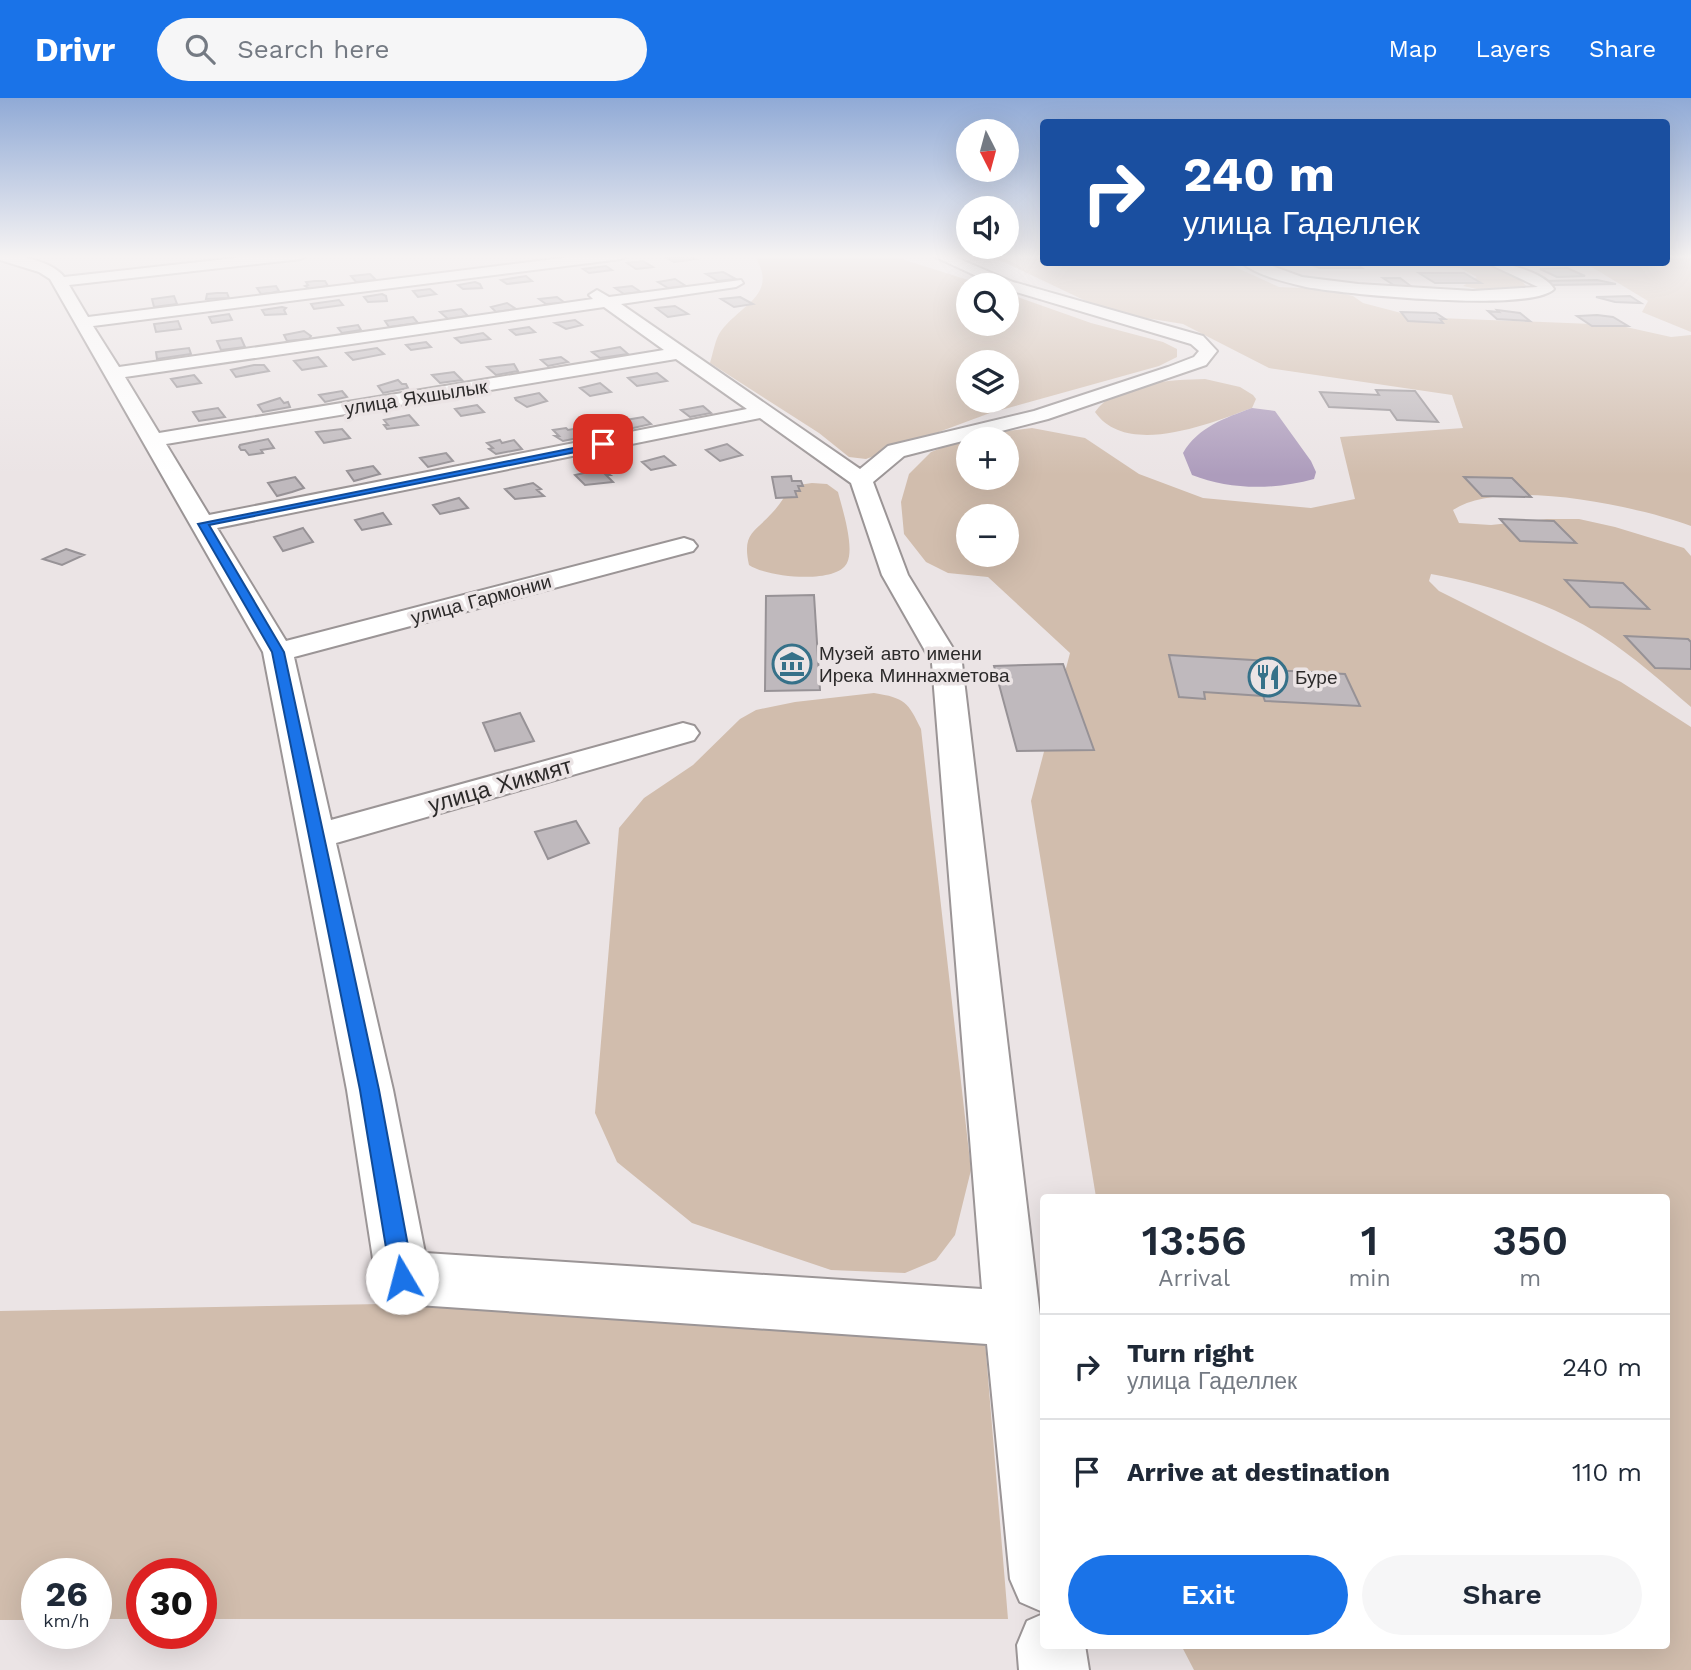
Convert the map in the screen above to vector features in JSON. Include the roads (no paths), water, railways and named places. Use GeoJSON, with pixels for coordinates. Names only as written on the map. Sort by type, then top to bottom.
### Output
{"type":"FeatureCollection","features":[{"type":"Feature","properties":{"kind":"street"},"geometry":{"type":"LineString","coordinates":[[87,328],[278,652],[370,1090],[402,1278],[1012,1318]]}},
{"type":"Feature","properties":{"kind":"street"},"geometry":{"type":"LineString","coordinates":[[114,373],[425,328]]}},
{"type":"Feature","properties":{"kind":"street"},"geometry":{"type":"LineString","coordinates":[[645,328],[861,480],[895,575],[947,663],[1012,1318],[1040,1554]]}},
{"type":"Feature","properties":{"kind":"street"},"geometry":{"type":"LineString","coordinates":[[861,480],[896,451],[1041,415],[1200,361],[1208,351],[1197,340],[1157,328]]}},
{"type":"Feature","properties":{"kind":"street","name":"улица Яхшылык"},"geometry":{"type":"LineString","coordinates":[[153,440],[679,353]]}},
{"type":"Feature","properties":{"kind":"street"},"geometry":{"type":"LineString","coordinates":[[203,524],[762,412]]}},
{"type":"Feature","properties":{"kind":"street","name":"улица Гармонии"},"geometry":{"type":"LineString","coordinates":[[278,652],[684,546]]}},
{"type":"Feature","properties":{"kind":"street","name":"улица Хикмят"},"geometry":{"type":"LineString","coordinates":[[317,836],[683,733]]}},
{"type":"Feature","properties":{"kind":"street"},"geometry":{"type":"LineString","coordinates":[[1051,1649],[1054,1670]]}},
{"type":"Feature","properties":{"kind":"place","name":"Музей авто имени Ирека Миннахметова"},"geometry":{"type":"Point","coordinates":[792,664]}},
{"type":"Feature","properties":{"kind":"place","name":"Буре"},"geometry":{"type":"Point","coordinates":[1268,677]}}]}
